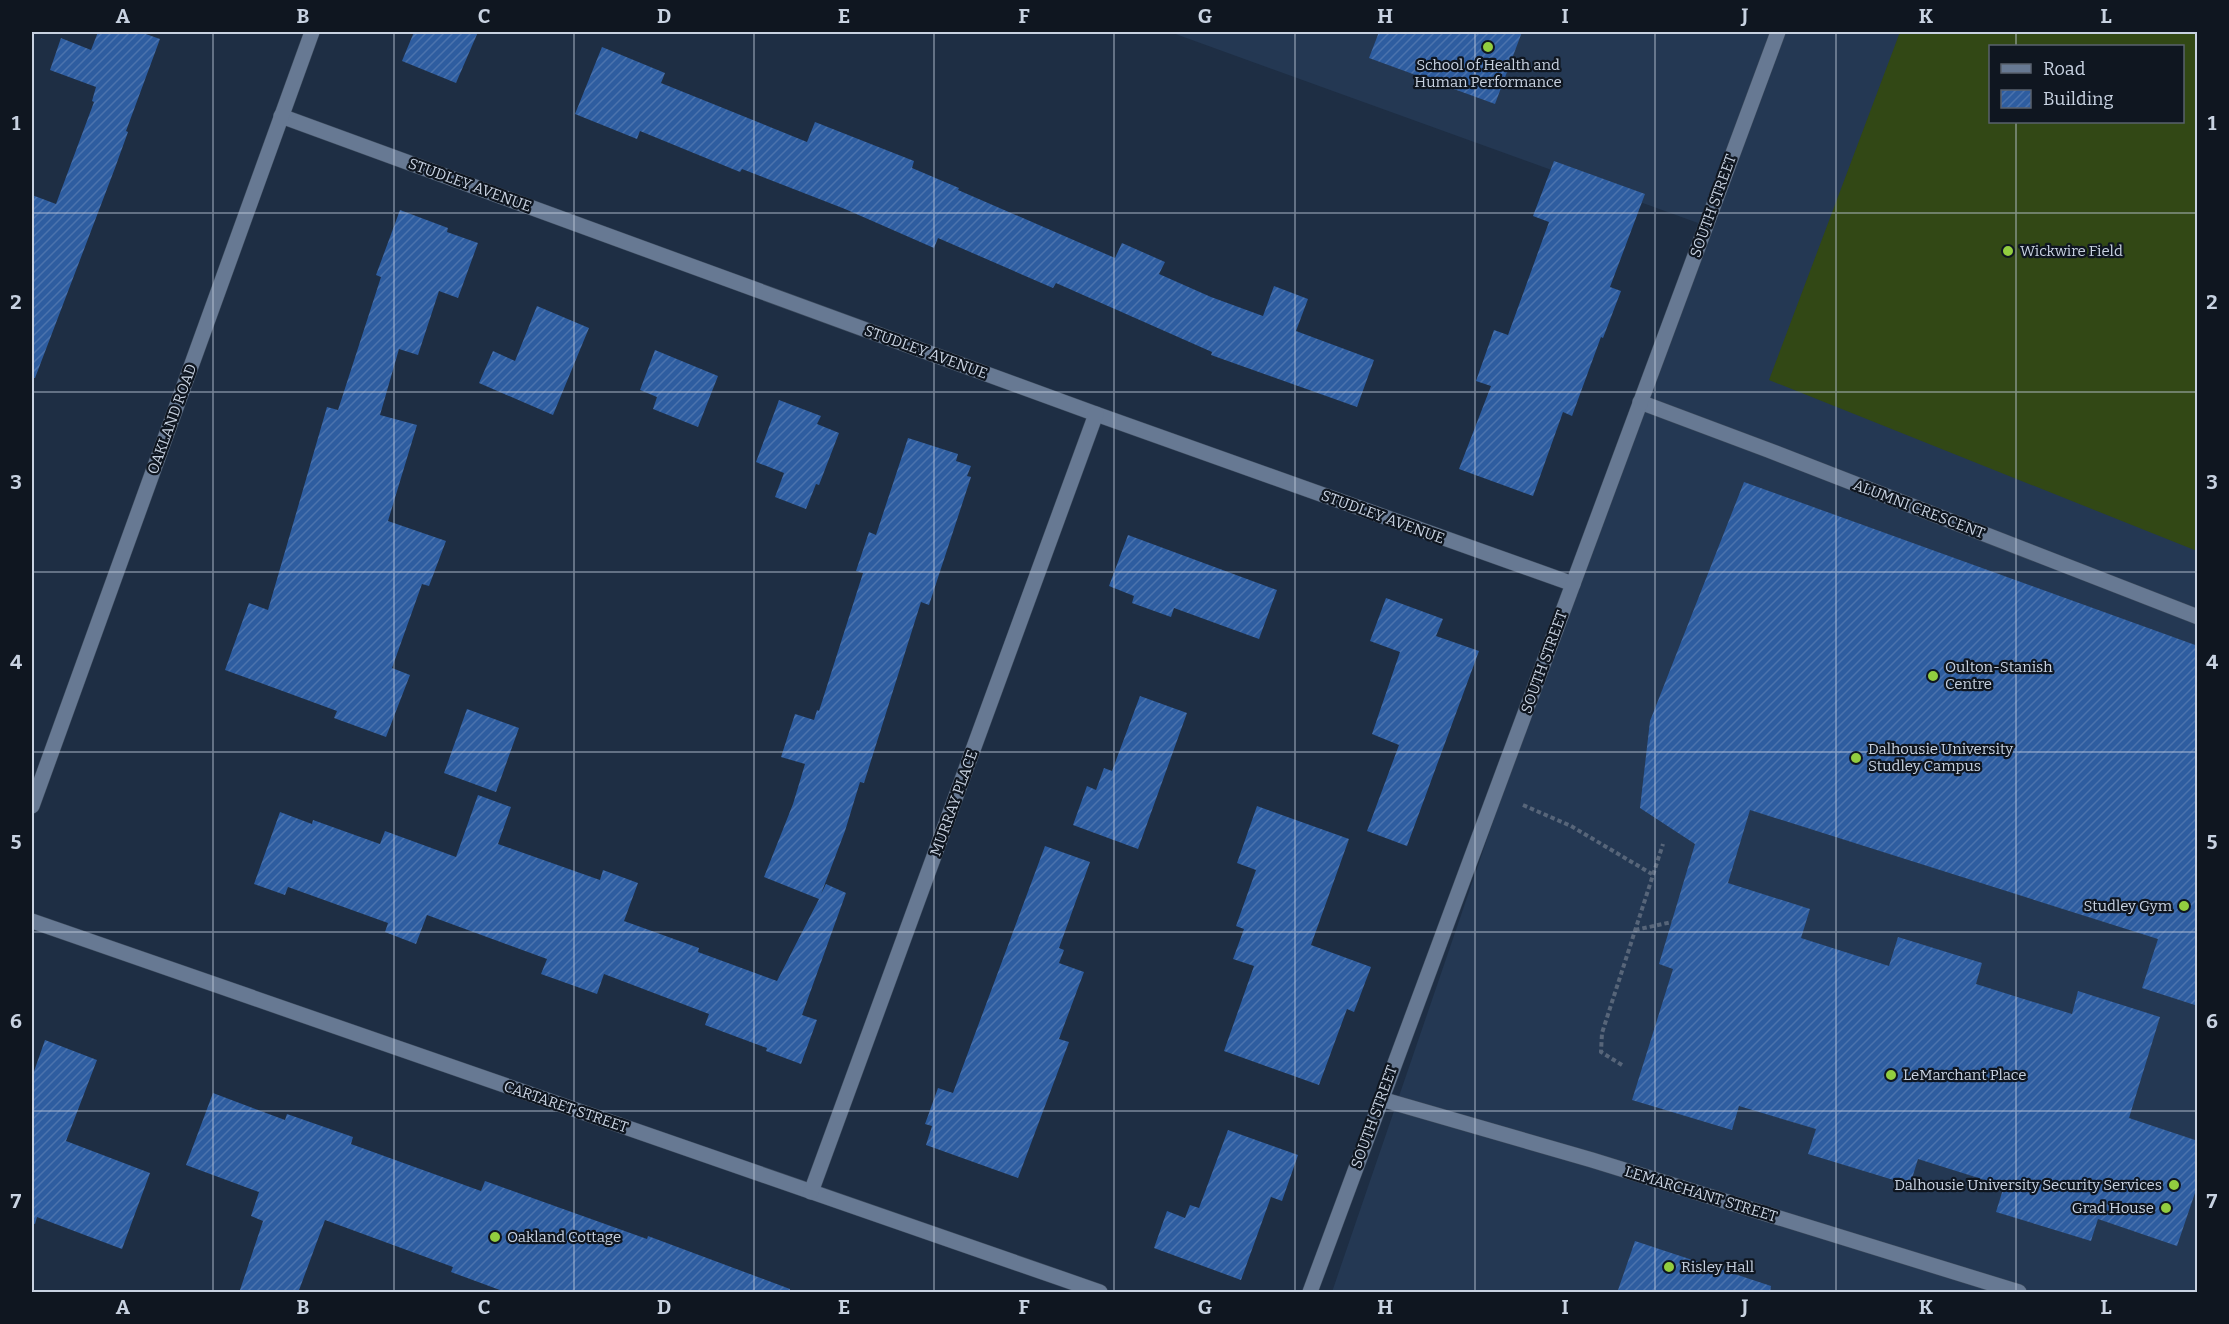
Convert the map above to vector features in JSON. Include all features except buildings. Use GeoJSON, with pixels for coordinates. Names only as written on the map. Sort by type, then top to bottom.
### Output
{"type":"FeatureCollection","features":[{"type":"Feature","properties":{"kind":"street","name":"OAKLAND ROAD"},"geometry":{"type":"LineString","coordinates":[[32,806],[312,32]]}},
{"type":"Feature","properties":{"kind":"street","name":"SOUTH STREET"},"geometry":{"type":"LineString","coordinates":[[1310,1293],[1778,32]]}},
{"type":"Feature","properties":{"kind":"street","name":"STUDLEY AVENUE"},"geometry":{"type":"LineString","coordinates":[[281,116],[1096,414],[1573,584]]}},
{"type":"Feature","properties":{"kind":"street","name":"ALUMNI CRESCENT"},"geometry":{"type":"LineString","coordinates":[[1640,402],[2198,618]]}},
{"type":"Feature","properties":{"kind":"street","name":"MURRAY PLACE"},"geometry":{"type":"LineString","coordinates":[[811,1192],[1096,414]]}},
{"type":"Feature","properties":{"kind":"street","name":"CARTARET STREET"},"geometry":{"type":"LineString","coordinates":[[32,921],[1100,1293]]}},
{"type":"Feature","properties":{"kind":"street","name":"LEMARCHANT STREET"},"geometry":{"type":"LineString","coordinates":[[1381,1099],[1593,1160],[2019,1293]]}},
{"type":"Feature","properties":{"kind":"path"},"geometry":{"type":"LineString","coordinates":[[1494,795],[1537,810],[1571,826],[1653,874]]}},
{"type":"Feature","properties":{"kind":"path"},"geometry":{"type":"LineString","coordinates":[[1622,1065],[1601,1052],[1602,1033],[1663,844]]}},
{"type":"Feature","properties":{"kind":"path"},"geometry":{"type":"LineString","coordinates":[[1635,930],[1672,922]]}},
{"type":"Feature","properties":{"kind":"shaded area","name":"Dalhousie University Studley Campus"},"geometry":{"type":"Polygon","coordinates":[[[1170,32],[2197,32],[2197,1292],[1332,1292],[1698,223],[1170,32]]]}},
{"type":"Feature","properties":{"kind":"green space","name":"Wickwire Field"},"geometry":{"type":"Polygon","coordinates":[[[1900,32],[2197,32],[2197,551],[1769,380],[1900,32]]]}},
{"type":"Feature","properties":{"kind":"place","name":"School of Health and Human Performance"},"geometry":{"type":"Point","coordinates":[1488,47]}},
{"type":"Feature","properties":{"kind":"place","name":"Wickwire Field"},"geometry":{"type":"Point","coordinates":[2008,251]}},
{"type":"Feature","properties":{"kind":"place","name":"Oulton-Stanish Centre"},"geometry":{"type":"Point","coordinates":[1933,676]}},
{"type":"Feature","properties":{"kind":"place","name":"Dalhousie University Studley Campus"},"geometry":{"type":"Point","coordinates":[1856,758]}},
{"type":"Feature","properties":{"kind":"place","name":"Studley Gym"},"geometry":{"type":"Point","coordinates":[2184,906]}},
{"type":"Feature","properties":{"kind":"place","name":"LeMarchant Place"},"geometry":{"type":"Point","coordinates":[1891,1075]}},
{"type":"Feature","properties":{"kind":"place","name":"Dalhousie University Security Services"},"geometry":{"type":"Point","coordinates":[2174,1185]}},
{"type":"Feature","properties":{"kind":"place","name":"Grad House"},"geometry":{"type":"Point","coordinates":[2166,1208]}},
{"type":"Feature","properties":{"kind":"place","name":"Oakland Cottage"},"geometry":{"type":"Point","coordinates":[495,1237]}},
{"type":"Feature","properties":{"kind":"place","name":"Risley Hall"},"geometry":{"type":"Point","coordinates":[1669,1267]}}]}
